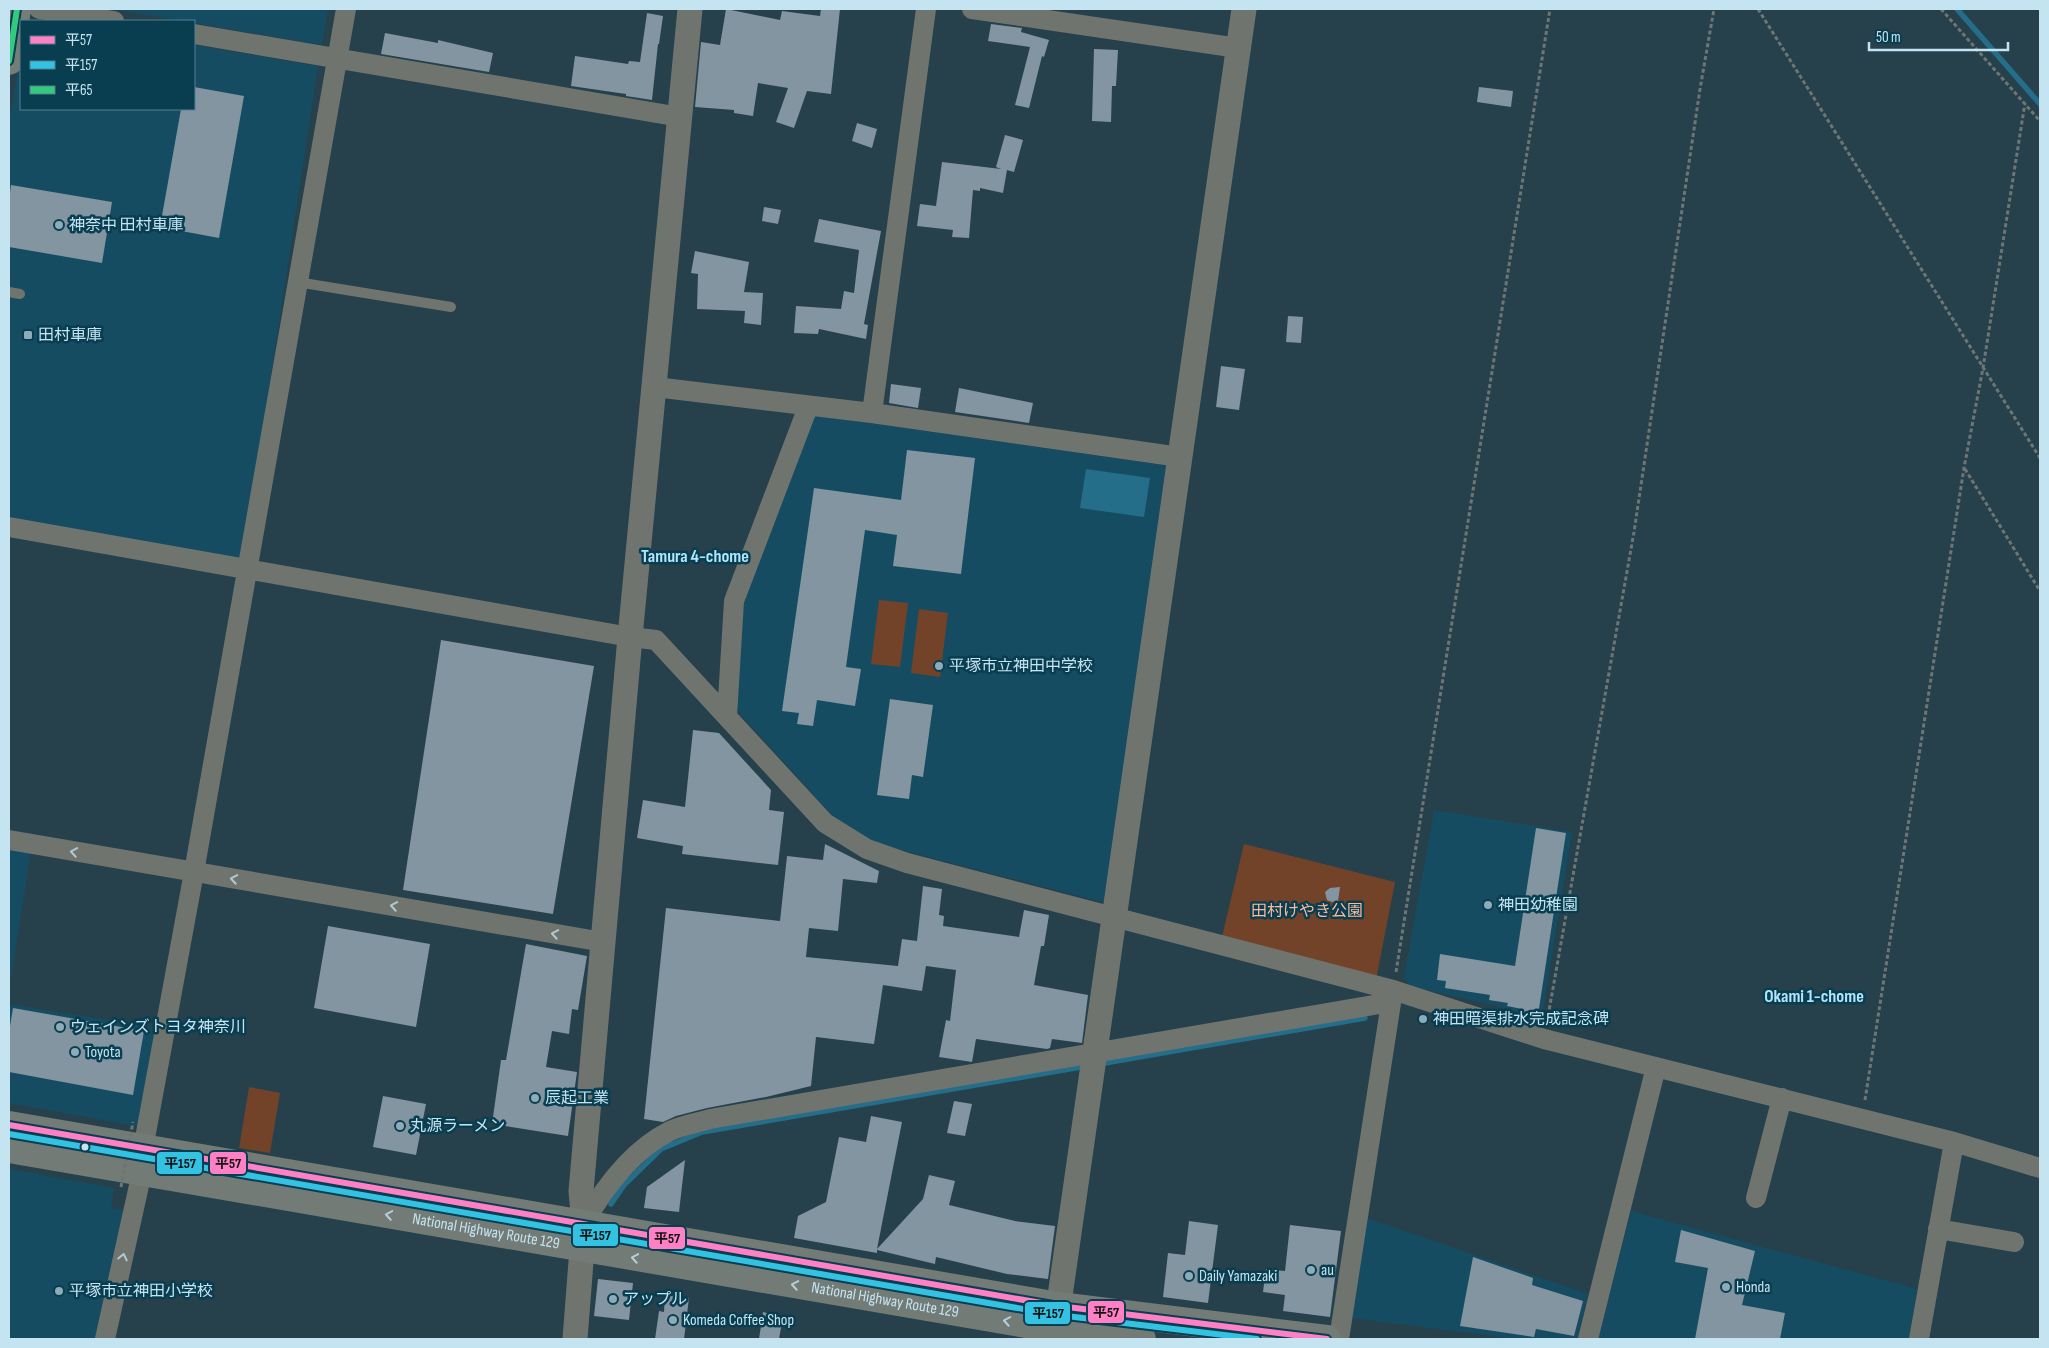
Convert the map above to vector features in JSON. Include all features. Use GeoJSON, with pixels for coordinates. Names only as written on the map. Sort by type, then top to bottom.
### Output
{"type":"FeatureCollection","features":[{"type":"Feature","properties":{"kind":"highway","name":"National Highway Route 129"},"geometry":{"type":"LineString","coordinates":[[9,1125],[136,1169]]}},
{"type":"Feature","properties":{"kind":"highway","name":"National Highway Route 129"},"geometry":{"type":"LineString","coordinates":[[9,1149],[583,1236],[1056,1325],[1142,1339]]}},
{"type":"Feature","properties":{"kind":"highway","name":"National Highway Route 129"},"geometry":{"type":"LineString","coordinates":[[1056,1325],[1327,1339]]}},
{"type":"Feature","properties":{"kind":"main road"},"geometry":{"type":"LineString","coordinates":[[9,61],[17,9]]}},
{"type":"Feature","properties":{"kind":"street"},"geometry":{"type":"LineString","coordinates":[[39,9],[108,20]]}},
{"type":"Feature","properties":{"kind":"street"},"geometry":{"type":"LineString","coordinates":[[105,1339],[194,872],[346,9]]}},
{"type":"Feature","properties":{"kind":"street"},"geometry":{"type":"LineString","coordinates":[[575,1339],[583,1236],[581,1191],[630,637],[690,9]]}},
{"type":"Feature","properties":{"kind":"street"},"geometry":{"type":"LineString","coordinates":[[872,413],[926,9]]}},
{"type":"Feature","properties":{"kind":"street"},"geometry":{"type":"LineString","coordinates":[[972,9],[1238,48]]}},
{"type":"Feature","properties":{"kind":"street"},"geometry":{"type":"LineString","coordinates":[[1056,1325],[1244,9]]}},
{"type":"Feature","properties":{"kind":"street"},"geometry":{"type":"LineString","coordinates":[[195,34],[680,117]]}},
{"type":"Feature","properties":{"kind":"street"},"geometry":{"type":"LineString","coordinates":[[655,386],[808,407],[872,413],[1180,457]]}},
{"type":"Feature","properties":{"kind":"street"},"geometry":{"type":"LineString","coordinates":[[727,716],[734,601],[808,407]]}},
{"type":"Feature","properties":{"kind":"street"},"geometry":{"type":"LineString","coordinates":[[9,526],[246,570],[656,640],[825,824],[867,849],[907,863],[1113,917],[1544,1039],[1862,1118],[1954,1142],[2040,1168]]}},
{"type":"Feature","properties":{"kind":"street"},"geometry":{"type":"LineString","coordinates":[[9,840],[603,942]]}},
{"type":"Feature","properties":{"kind":"street"},"geometry":{"type":"LineString","coordinates":[[583,1236],[598,1199],[617,1175],[641,1151],[670,1131],[710,1119],[1094,1053],[1392,996]]}},
{"type":"Feature","properties":{"kind":"street"},"geometry":{"type":"LineString","coordinates":[[1339,1339],[1392,996]]}},
{"type":"Feature","properties":{"kind":"street"},"geometry":{"type":"LineString","coordinates":[[1588,1339],[1656,1067]]}},
{"type":"Feature","properties":{"kind":"street"},"geometry":{"type":"LineString","coordinates":[[1756,1198],[1782,1098]]}},
{"type":"Feature","properties":{"kind":"street"},"geometry":{"type":"LineString","coordinates":[[1919,1339],[1954,1142]]}},
{"type":"Feature","properties":{"kind":"street"},"geometry":{"type":"LineString","coordinates":[[1938,1229],[2014,1242]]}},
{"type":"Feature","properties":{"kind":"lane"},"geometry":{"type":"LineString","coordinates":[[297,282],[451,307]]}},
{"type":"Feature","properties":{"kind":"lane"},"geometry":{"type":"LineString","coordinates":[[9,292],[20,294]]}},
{"type":"Feature","properties":{"kind":"path"},"geometry":{"type":"LineString","coordinates":[[1392,996],[1550,9]]}},
{"type":"Feature","properties":{"kind":"path"},"geometry":{"type":"LineString","coordinates":[[1544,1039],[1634,532],[1698,99],[1714,9]]}},
{"type":"Feature","properties":{"kind":"path"},"geometry":{"type":"LineString","coordinates":[[1758,9],[2040,458]]}},
{"type":"Feature","properties":{"kind":"path"},"geometry":{"type":"LineString","coordinates":[[1941,9],[2040,121]]}},
{"type":"Feature","properties":{"kind":"path"},"geometry":{"type":"LineString","coordinates":[[1862,1118],[1964,468],[1983,368],[2025,103]]}},
{"type":"Feature","properties":{"kind":"path"},"geometry":{"type":"LineString","coordinates":[[1964,468],[2040,591]]}},
{"type":"Feature","properties":{"kind":"path"},"geometry":{"type":"LineString","coordinates":[[133,1122],[136,1169]]}},
{"type":"Feature","properties":{"kind":"shaded area"},"geometry":{"type":"Polygon","coordinates":[[[111,9],[328,9],[322,45],[195,23],[195,20],[178,20],[111,9]]]}},
{"type":"Feature","properties":{"kind":"shaded area"},"geometry":{"type":"Polygon","coordinates":[[[195,45],[318,66],[243,560],[9,519],[9,124],[20,57],[20,110],[195,110],[195,45]]]}},
{"type":"Feature","properties":{"kind":"shaded area","name":"平塚市立神田中学校"},"geometry":{"type":"Polygon","coordinates":[[[822,412],[1166,462],[1171,469],[1107,898],[1102,902],[886,846],[861,836],[839,823],[734,707],[739,624],[749,582],[810,417],[822,412]]]}},
{"type":"Feature","properties":{"kind":"shaded area"},"geometry":{"type":"Polygon","coordinates":[[[1086,469],[1150,478],[1144,517],[1080,508],[1086,469]]]}},
{"type":"Feature","properties":{"kind":"shaded area","name":"神田幼稚園"},"geometry":{"type":"Polygon","coordinates":[[[1434,810],[1572,832],[1542,1017],[1411,986],[1404,978],[1434,810]]]}},
{"type":"Feature","properties":{"kind":"shaded area"},"geometry":{"type":"Polygon","coordinates":[[[9,847],[31,850],[9,991],[9,847]]]}},
{"type":"Feature","properties":{"kind":"shaded area"},"geometry":{"type":"Polygon","coordinates":[[[9,1004],[158,1028],[141,1127],[9,1103],[9,1004]]]}},
{"type":"Feature","properties":{"kind":"shaded area","name":"平塚市立神田小学校"},"geometry":{"type":"Polygon","coordinates":[[[9,1169],[114,1188],[111,1208],[127,1211],[97,1339],[9,1339],[9,1169]]]}},
{"type":"Feature","properties":{"kind":"shaded area"},"geometry":{"type":"Polygon","coordinates":[[[1631,1211],[1917,1289],[1909,1339],[1598,1339],[1631,1211]]]}},
{"type":"Feature","properties":{"kind":"shaded area"},"geometry":{"type":"Polygon","coordinates":[[[1367,1218],[1588,1294],[1577,1339],[1517,1339],[1352,1318],[1367,1218]]]}},
{"type":"Feature","properties":{"kind":"green space"},"geometry":{"type":"Polygon","coordinates":[[[879,600],[908,603],[900,667],[871,664],[879,600]]]}},
{"type":"Feature","properties":{"kind":"green space"},"geometry":{"type":"Polygon","coordinates":[[[919,609],[948,613],[940,677],[911,673],[919,609]]]}},
{"type":"Feature","properties":{"kind":"green space","name":"田村けやき公園"},"geometry":{"type":"Polygon","coordinates":[[[1244,844],[1395,882],[1376,980],[1221,941],[1244,844]]]}},
{"type":"Feature","properties":{"kind":"green space"},"geometry":{"type":"Polygon","coordinates":[[[249,1087],[280,1093],[270,1153],[239,1148],[249,1087]]]}},
{"type":"Feature","properties":{"kind":"building"},"geometry":{"type":"Polygon","coordinates":[[[726,9],[780,20],[782,11],[820,16],[821,9],[840,9],[831,94],[807,91],[794,128],[776,122],[788,88],[758,83],[753,116],[734,113],[734,110],[695,107],[701,42],[720,45],[726,9]]]}},
{"type":"Feature","properties":{"kind":"building"},"geometry":{"type":"Polygon","coordinates":[[[647,13],[663,16],[652,100],[571,86],[575,56],[628,64],[629,61],[640,62],[647,13]]]}},
{"type":"Feature","properties":{"kind":"building"},"geometry":{"type":"Polygon","coordinates":[[[991,24],[1022,28],[1021,32],[1049,40],[1044,57],[1042,56],[1029,108],[1015,105],[1030,47],[988,41],[991,24]]]}},
{"type":"Feature","properties":{"kind":"building"},"geometry":{"type":"Polygon","coordinates":[[[385,33],[438,43],[438,40],[493,53],[489,72],[381,54],[385,33]]]}},
{"type":"Feature","properties":{"kind":"building"},"geometry":{"type":"Polygon","coordinates":[[[1094,49],[1118,50],[1116,86],[1112,86],[1111,122],[1092,121],[1094,49]]]}},
{"type":"Feature","properties":{"kind":"building"},"geometry":{"type":"Polygon","coordinates":[[[195,87],[244,96],[219,238],[160,227],[181,110],[195,110],[195,87]]]}},
{"type":"Feature","properties":{"kind":"building"},"geometry":{"type":"Polygon","coordinates":[[[1479,87],[1513,91],[1511,107],[1477,102],[1479,87]]]}},
{"type":"Feature","properties":{"kind":"building"},"geometry":{"type":"Polygon","coordinates":[[[857,123],[877,129],[872,148],[852,141],[857,123]]]}},
{"type":"Feature","properties":{"kind":"building"},"geometry":{"type":"Polygon","coordinates":[[[1005,135],[1023,140],[1014,172],[1007,170],[1003,193],[980,188],[980,191],[973,190],[969,238],[952,237],[953,230],[917,226],[920,204],[936,206],[942,162],[1001,169],[996,167],[1005,135]]]}},
{"type":"Feature","properties":{"kind":"building","name":"神奈中 田村車庫"},"geometry":{"type":"Polygon","coordinates":[[[11,185],[112,202],[102,263],[9,247],[9,200],[11,185]]]}},
{"type":"Feature","properties":{"kind":"building"},"geometry":{"type":"Polygon","coordinates":[[[764,207],[781,210],[778,224],[762,221],[764,207]]]}},
{"type":"Feature","properties":{"kind":"building"},"geometry":{"type":"Polygon","coordinates":[[[819,219],[881,231],[864,324],[868,325],[866,339],[819,329],[818,334],[794,333],[796,306],[841,309],[844,291],[854,293],[859,250],[814,242],[819,219]]]}},
{"type":"Feature","properties":{"kind":"building"},"geometry":{"type":"Polygon","coordinates":[[[695,251],[749,262],[744,292],[763,293],[761,325],[744,323],[745,311],[697,309],[698,274],[691,273],[695,251]]]}},
{"type":"Feature","properties":{"kind":"building"},"geometry":{"type":"Polygon","coordinates":[[[1288,316],[1303,317],[1301,343],[1286,342],[1288,316]]]}},
{"type":"Feature","properties":{"kind":"building"},"geometry":{"type":"Polygon","coordinates":[[[1221,366],[1245,369],[1239,410],[1216,407],[1221,366]]]}},
{"type":"Feature","properties":{"kind":"building"},"geometry":{"type":"Polygon","coordinates":[[[891,384],[921,388],[918,408],[889,403],[891,384]]]}},
{"type":"Feature","properties":{"kind":"building"},"geometry":{"type":"Polygon","coordinates":[[[959,388],[1033,403],[1029,423],[955,412],[959,388]]]}},
{"type":"Feature","properties":{"kind":"building"},"geometry":{"type":"Polygon","coordinates":[[[907,450],[975,458],[961,574],[893,566],[897,535],[865,530],[846,667],[861,669],[855,706],[817,700],[813,726],[797,724],[799,713],[782,711],[814,488],[901,500],[907,450]]]}},
{"type":"Feature","properties":{"kind":"building"},"geometry":{"type":"Polygon","coordinates":[[[441,640],[594,666],[553,914],[403,890],[441,640]]]}},
{"type":"Feature","properties":{"kind":"building"},"geometry":{"type":"Polygon","coordinates":[[[890,699],[933,705],[923,777],[912,775],[909,799],[877,795],[890,699]]]}},
{"type":"Feature","properties":{"kind":"building"},"geometry":{"type":"Polygon","coordinates":[[[693,730],[719,733],[771,790],[769,810],[784,812],[778,865],[682,854],[683,846],[637,838],[643,800],[685,807],[693,730]]]}},
{"type":"Feature","properties":{"kind":"building"},"geometry":{"type":"Polygon","coordinates":[[[1536,828],[1566,833],[1538,1015],[1522,1012],[1522,1009],[1507,1006],[1508,1003],[1489,1000],[1490,995],[1445,988],[1446,981],[1437,980],[1440,954],[1515,966],[1536,828]]]}},
{"type":"Feature","properties":{"kind":"building"},"geometry":{"type":"Polygon","coordinates":[[[825,844],[879,871],[877,883],[843,879],[838,931],[809,928],[806,957],[898,966],[902,939],[917,941],[923,886],[942,889],[939,915],[944,916],[943,926],[1019,937],[1024,910],[1049,915],[1044,946],[1041,946],[1034,985],[1088,995],[1082,1043],[1052,1039],[1050,1048],[1047,1049],[976,1039],[972,1062],[939,1057],[946,1020],[950,1021],[956,970],[926,966],[922,991],[883,985],[874,1044],[816,1037],[811,1086],[707,1108],[676,1116],[663,1122],[644,1119],[666,908],[780,921],[787,856],[823,860],[825,844]]]}},
{"type":"Feature","properties":{"kind":"building"},"geometry":{"type":"Polygon","coordinates":[[[1340,887],[1338,901],[1332,902],[1327,900],[1325,892],[1330,888],[1340,887]]]}},
{"type":"Feature","properties":{"kind":"building"},"geometry":{"type":"Polygon","coordinates":[[[328,926],[430,944],[416,1027],[314,1008],[328,926]]]}},
{"type":"Feature","properties":{"kind":"building"},"geometry":{"type":"Polygon","coordinates":[[[526,944],[587,956],[578,1010],[572,1009],[569,1034],[552,1031],[546,1067],[577,1072],[568,1136],[492,1124],[501,1060],[506,1060],[526,944]]]}},
{"type":"Feature","properties":{"kind":"building","name":"Toyota"},"geometry":{"type":"Polygon","coordinates":[[[13,1008],[144,1031],[133,1095],[9,1072],[9,1032],[13,1008]]]}},
{"type":"Feature","properties":{"kind":"building","name":"丸源ラーメン"},"geometry":{"type":"Polygon","coordinates":[[[383,1096],[426,1104],[416,1155],[373,1147],[383,1096]]]}},
{"type":"Feature","properties":{"kind":"building"},"geometry":{"type":"Polygon","coordinates":[[[954,1101],[972,1104],[965,1136],[947,1133],[954,1101]]]}},
{"type":"Feature","properties":{"kind":"building"},"geometry":{"type":"Polygon","coordinates":[[[871,1116],[902,1122],[877,1249],[923,1199],[929,1175],[955,1181],[949,1205],[1015,1221],[1055,1226],[1048,1279],[1007,1274],[936,1257],[935,1264],[877,1250],[877,1253],[794,1238],[798,1216],[826,1202],[839,1137],[866,1142],[871,1116]]]}},
{"type":"Feature","properties":{"kind":"building"},"geometry":{"type":"Polygon","coordinates":[[[685,1160],[679,1212],[644,1208],[647,1187],[685,1160]]]}},
{"type":"Feature","properties":{"kind":"building","name":"Daily Yamazaki"},"geometry":{"type":"Polygon","coordinates":[[[1189,1221],[1218,1225],[1208,1303],[1163,1297],[1168,1253],[1185,1255],[1189,1221]]]}},
{"type":"Feature","properties":{"kind":"building","name":"au"},"geometry":{"type":"Polygon","coordinates":[[[1290,1225],[1341,1231],[1330,1317],[1283,1311],[1285,1295],[1263,1292],[1266,1269],[1285,1271],[1290,1225]]]}},
{"type":"Feature","properties":{"kind":"building","name":"Honda"},"geometry":{"type":"Polygon","coordinates":[[[1681,1230],[1755,1251],[1742,1305],[1785,1313],[1780,1339],[1695,1339],[1708,1268],[1675,1262],[1681,1230]]]}},
{"type":"Feature","properties":{"kind":"building"},"geometry":{"type":"Polygon","coordinates":[[[1473,1257],[1533,1278],[1532,1285],[1583,1301],[1574,1336],[1536,1329],[1534,1337],[1460,1326],[1473,1257]]]}},
{"type":"Feature","properties":{"kind":"building","name":"アップル"},"geometry":{"type":"Polygon","coordinates":[[[598,1279],[633,1283],[629,1320],[594,1316],[598,1279]]]}},
{"type":"Feature","properties":{"kind":"building"},"geometry":{"type":"Polygon","coordinates":[[[665,1295],[689,1298],[684,1339],[655,1339],[659,1311],[664,1312],[665,1295]]]}},
{"type":"Feature","properties":{"kind":"building"},"geometry":{"type":"Polygon","coordinates":[[[763,1312],[783,1317],[779,1339],[759,1339],[763,1312]]]}},
{"type":"Feature","properties":{"kind":"waterway"},"geometry":{"type":"LineString","coordinates":[[1957,9],[2040,104]]}},
{"type":"Feature","properties":{"kind":"waterway"},"geometry":{"type":"LineString","coordinates":[[1099,1064],[1365,1018]]}},
{"type":"Feature","properties":{"kind":"waterway"},"geometry":{"type":"LineString","coordinates":[[611,1204],[624,1185],[661,1149],[702,1132],[1087,1066]]}},
{"type":"Feature","properties":{"kind":"transit line","name":"平65"},"geometry":{"type":"LineString","coordinates":[[9,61],[17,9]]}},
{"type":"Feature","properties":{"kind":"transit line","name":"平57"},"geometry":{"type":"LineString","coordinates":[[9,1125],[1059,1306],[1327,1339]]}},
{"type":"Feature","properties":{"kind":"transit line","name":"平157"},"geometry":{"type":"LineString","coordinates":[[9,1134],[1058,1315],[1257,1339]]}},
{"type":"Feature","properties":{"kind":"place","name":"神奈中 田村車庫"},"geometry":{"type":"Point","coordinates":[59,225]}},
{"type":"Feature","properties":{"kind":"place","name":"田村車庫"},"geometry":{"type":"Point","coordinates":[28,335]}},
{"type":"Feature","properties":{"kind":"place","name":"平塚市立神田中学校"},"geometry":{"type":"Point","coordinates":[939,666]}},
{"type":"Feature","properties":{"kind":"place","name":"神田幼稚園"},"geometry":{"type":"Point","coordinates":[1488,905]}},
{"type":"Feature","properties":{"kind":"place","name":"神田暗渠排水完成記念碑"},"geometry":{"type":"Point","coordinates":[1423,1019]}},
{"type":"Feature","properties":{"kind":"place","name":"ウェインズトヨタ神奈川"},"geometry":{"type":"Point","coordinates":[60,1027]}},
{"type":"Feature","properties":{"kind":"place","name":"Toyota"},"geometry":{"type":"Point","coordinates":[75,1052]}},
{"type":"Feature","properties":{"kind":"place","name":"辰起工業"},"geometry":{"type":"Point","coordinates":[535,1098]}},
{"type":"Feature","properties":{"kind":"place","name":"丸源ラーメン"},"geometry":{"type":"Point","coordinates":[400,1126]}},
{"type":"Feature","properties":{"kind":"place","name":"au"},"geometry":{"type":"Point","coordinates":[1311,1270]}},
{"type":"Feature","properties":{"kind":"place","name":"Daily Yamazaki"},"geometry":{"type":"Point","coordinates":[1189,1276]}},
{"type":"Feature","properties":{"kind":"place","name":"Honda"},"geometry":{"type":"Point","coordinates":[1726,1287]}},
{"type":"Feature","properties":{"kind":"place","name":"平塚市立神田小学校"},"geometry":{"type":"Point","coordinates":[59,1291]}},
{"type":"Feature","properties":{"kind":"place","name":"アップル"},"geometry":{"type":"Point","coordinates":[613,1299]}},
{"type":"Feature","properties":{"kind":"place","name":"Komeda Coffee Shop"},"geometry":{"type":"Point","coordinates":[673,1320]}},
{"type":"Feature","properties":{"kind":"district","name":"Tamura 4-chome"},"geometry":{"type":"Point","coordinates":[695,556]}},
{"type":"Feature","properties":{"kind":"district","name":"Okami 1-chome"},"geometry":{"type":"Point","coordinates":[1814,996]}}]}
